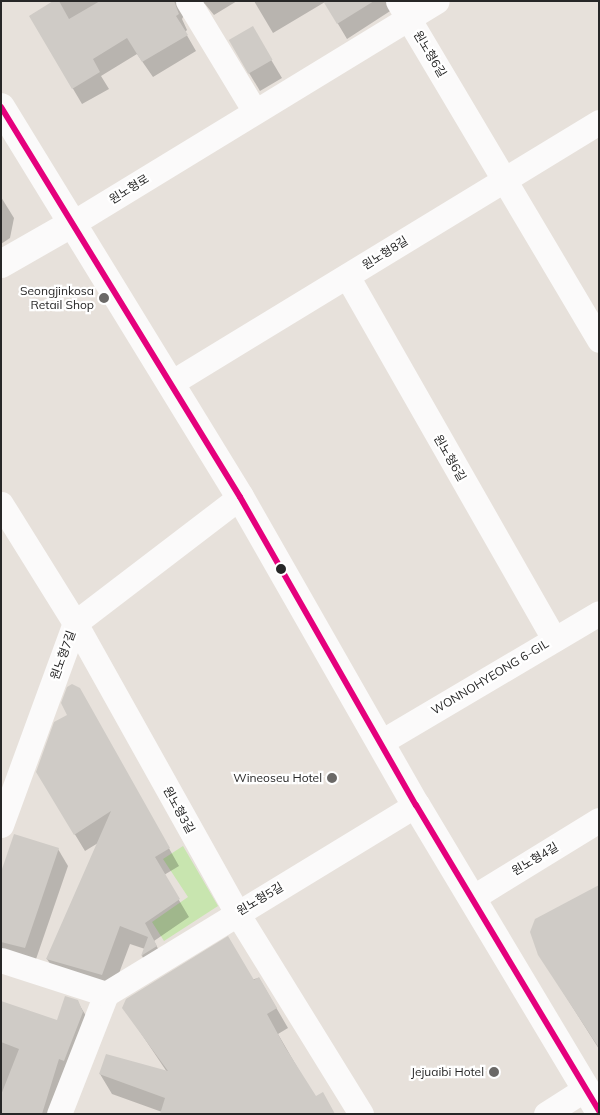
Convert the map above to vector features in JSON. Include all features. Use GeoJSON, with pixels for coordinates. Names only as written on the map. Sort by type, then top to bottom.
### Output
{"type":"FeatureCollection","features":[{"type":"Feature","properties":{"kind":"main road"},"geometry":{"type":"LineString","coordinates":[[1,107],[240,497],[416,805],[592,1100]]}},
{"type":"Feature","properties":{"kind":"main road","name":"원노형로"},"geometry":{"type":"LineString","coordinates":[[1,264],[73,224]]}},
{"type":"Feature","properties":{"kind":"street"},"geometry":{"type":"LineString","coordinates":[[188,1],[254,110]]}},
{"type":"Feature","properties":{"kind":"street","name":"원노형로"},"geometry":{"type":"LineString","coordinates":[[73,224],[254,110],[403,10],[437,1]]}},
{"type":"Feature","properties":{"kind":"street","name":"원노형6길"},"geometry":{"type":"LineString","coordinates":[[403,10],[599,340]]}},
{"type":"Feature","properties":{"kind":"street","name":"원노형8길"},"geometry":{"type":"LineString","coordinates":[[170,384],[599,122]]}},
{"type":"Feature","properties":{"kind":"street","name":"원노형6길"},"geometry":{"type":"LineString","coordinates":[[347,276],[554,639]]}},
{"type":"Feature","properties":{"kind":"street","name":"원노형7길"},"geometry":{"type":"LineString","coordinates":[[1,825],[75,623],[240,497]]}},
{"type":"Feature","properties":{"kind":"street","name":"원노형3길"},"geometry":{"type":"LineString","coordinates":[[1,504],[75,623],[237,913],[361,1114]]}},
{"type":"Feature","properties":{"kind":"street","name":"WONNOHYEONG 6-GIL"},"geometry":{"type":"LineString","coordinates":[[381,742],[599,612]]}},
{"type":"Feature","properties":{"kind":"street","name":"원노형5길"},"geometry":{"type":"LineString","coordinates":[[106,994],[416,805]]}},
{"type":"Feature","properties":{"kind":"street","name":"원노형4길"},"geometry":{"type":"LineString","coordinates":[[472,898],[599,820]]}},
{"type":"Feature","properties":{"kind":"street"},"geometry":{"type":"LineString","coordinates":[[1,960],[106,994],[59,1114]]}},
{"type":"Feature","properties":{"kind":"street"},"geometry":{"type":"LineString","coordinates":[[546,1114],[592,1100]]}},
{"type":"Feature","properties":{"kind":"green space"},"geometry":{"type":"Polygon","coordinates":[[[183,846],[218,906],[164,941],[152,922],[188,897],[163,859],[183,846]]]}},
{"type":"Feature","properties":{"kind":"building"},"geometry":{"type":"Polygon","coordinates":[[[53,1],[59,1],[69,19],[100,1],[174,1],[179,14],[176,16],[188,35],[142,62],[127,38],[93,59],[100,72],[72,89],[29,16],[53,1]]]}},
{"type":"Feature","properties":{"kind":"building"},"geometry":{"type":"Polygon","coordinates":[[[323,1],[374,1],[337,24],[323,1]]]}},
{"type":"Feature","properties":{"kind":"building"},"geometry":{"type":"Polygon","coordinates":[[[253,26],[272,60],[248,74],[229,40],[253,26]]]}},
{"type":"Feature","properties":{"kind":"building"},"geometry":{"type":"Polygon","coordinates":[[[72,684],[80,688],[170,848],[155,857],[180,899],[145,923],[157,946],[141,956],[148,937],[120,926],[102,975],[46,959],[111,811],[74,835],[36,772],[54,722],[67,715],[61,703],[67,687],[72,684]]]}},
{"type":"Feature","properties":{"kind":"building"},"geometry":{"type":"Polygon","coordinates":[[[14,834],[59,848],[25,948],[1,942],[1,872],[14,834]]]}},
{"type":"Feature","properties":{"kind":"building"},"geometry":{"type":"Polygon","coordinates":[[[599,885],[599,1048],[538,955],[530,932],[535,919],[599,885]]]}},
{"type":"Feature","properties":{"kind":"building"},"geometry":{"type":"Polygon","coordinates":[[[228,936],[254,980],[259,977],[277,1008],[267,1014],[285,1047],[316,1096],[323,1092],[335,1114],[160,1114],[165,1098],[99,1074],[106,1054],[168,1071],[122,1008],[126,999],[228,936]]]}},
{"type":"Feature","properties":{"kind":"building"},"geometry":{"type":"Polygon","coordinates":[[[65,996],[78,1000],[83,1012],[64,1061],[59,1059],[42,1114],[1,1114],[1,1095],[19,1049],[1,1042],[1,1001],[57,1020],[65,996]]]}},
{"type":"Feature","properties":{"kind":"transit line"},"geometry":{"type":"LineString","coordinates":[[1,107],[240,497],[416,805],[599,1111]]}},
{"type":"Feature","properties":{"kind":"place","name":"Seongjinkosa Retail Shop"},"geometry":{"type":"Point","coordinates":[104,298]}},
{"type":"Feature","properties":{"kind":"place","name":"Wineoseu Hotel"},"geometry":{"type":"Point","coordinates":[332,778]}},
{"type":"Feature","properties":{"kind":"place","name":"Jejuaibi Hotel"},"geometry":{"type":"Point","coordinates":[494,1072]}}]}
